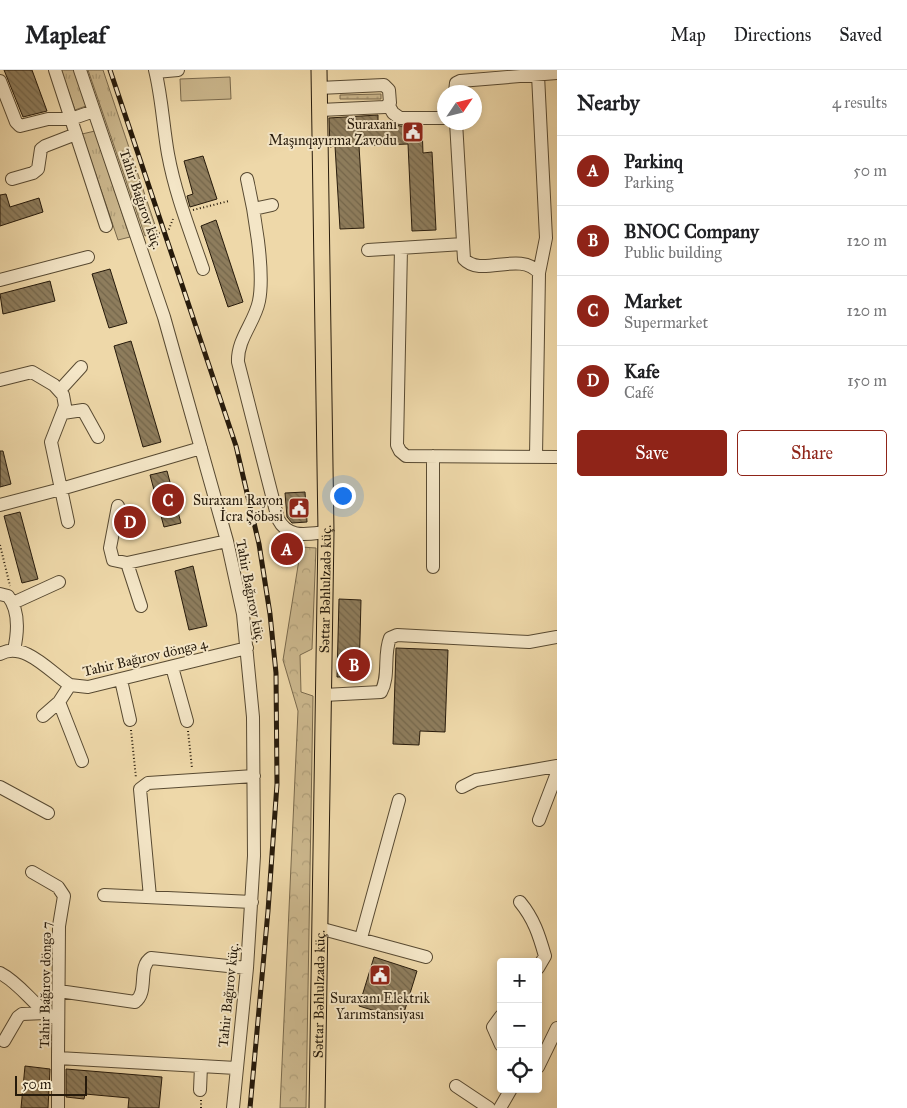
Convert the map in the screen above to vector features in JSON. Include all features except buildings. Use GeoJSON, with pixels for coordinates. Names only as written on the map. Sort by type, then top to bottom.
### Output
{"type":"FeatureCollection","features":[{"type":"Feature","properties":{"kind":"main road","name":"Səttar Bəhlulzadə küç."},"geometry":{"type":"LineString","coordinates":[[317,1108],[326,532],[319,70]]}},
{"type":"Feature","properties":{"kind":"street"},"geometry":{"type":"LineString","coordinates":[[55,70],[106,226]]}},
{"type":"Feature","properties":{"kind":"street","name":"Tahir Bağırov küç."},"geometry":{"type":"LineString","coordinates":[[80,70],[164,317],[227,541],[243,614],[254,716],[254,856],[247,968],[233,1108]]}},
{"type":"Feature","properties":{"kind":"street"},"geometry":{"type":"LineString","coordinates":[[178,70],[156,71],[165,115],[168,154],[179,197],[203,269]]}},
{"type":"Feature","properties":{"kind":"street"},"geometry":{"type":"LineString","coordinates":[[456,85],[460,81],[557,73]]}},
{"type":"Feature","properties":{"kind":"street"},"geometry":{"type":"LineString","coordinates":[[536,456],[539,273],[546,238],[538,75]]}},
{"type":"Feature","properties":{"kind":"street"},"geometry":{"type":"LineString","coordinates":[[0,81],[16,122],[20,126],[53,118],[71,119],[94,111]]}},
{"type":"Feature","properties":{"kind":"street"},"geometry":{"type":"LineString","coordinates":[[319,88],[384,85],[389,90],[389,106],[393,113],[400,118],[437,118]]}},
{"type":"Feature","properties":{"kind":"street"},"geometry":{"type":"LineString","coordinates":[[320,110],[389,106]]}},
{"type":"Feature","properties":{"kind":"street"},"geometry":{"type":"LineString","coordinates":[[457,130],[464,259],[469,263],[526,264],[539,273]]}},
{"type":"Feature","properties":{"kind":"street"},"geometry":{"type":"LineString","coordinates":[[12,179],[33,173],[38,169],[41,149],[45,146],[76,134]]}},
{"type":"Feature","properties":{"kind":"street"},"geometry":{"type":"LineString","coordinates":[[247,179],[254,209],[261,287],[259,303],[238,350],[238,362],[278,519],[282,527],[292,534],[326,532]]}},
{"type":"Feature","properties":{"kind":"street"},"geometry":{"type":"LineString","coordinates":[[254,209],[272,205]]}},
{"type":"Feature","properties":{"kind":"street"},"geometry":{"type":"LineString","coordinates":[[368,250],[464,244]]}},
{"type":"Feature","properties":{"kind":"street"},"geometry":{"type":"LineString","coordinates":[[401,248],[397,445],[400,451],[406,456],[557,456]]}},
{"type":"Feature","properties":{"kind":"street"},"geometry":{"type":"LineString","coordinates":[[0,280],[88,257]]}},
{"type":"Feature","properties":{"kind":"street"},"geometry":{"type":"LineString","coordinates":[[60,390],[82,367]]}},
{"type":"Feature","properties":{"kind":"street"},"geometry":{"type":"LineString","coordinates":[[0,380],[32,372],[60,390],[65,406],[50,442],[68,522]]}},
{"type":"Feature","properties":{"kind":"street"},"geometry":{"type":"LineString","coordinates":[[63,413],[83,410],[98,437]]}},
{"type":"Feature","properties":{"kind":"street"},"geometry":{"type":"LineString","coordinates":[[0,505],[61,490],[201,448]]}},
{"type":"Feature","properties":{"kind":"street"},"geometry":{"type":"LineString","coordinates":[[433,456],[433,567]]}},
{"type":"Feature","properties":{"kind":"street"},"geometry":{"type":"LineString","coordinates":[[118,506],[110,555],[113,560],[127,563],[227,541]]}},
{"type":"Feature","properties":{"kind":"street"},"geometry":{"type":"LineString","coordinates":[[127,563],[141,606]]}},
{"type":"Feature","properties":{"kind":"street"},"geometry":{"type":"LineString","coordinates":[[0,654],[14,650],[18,632],[7,598],[60,582]]}},
{"type":"Feature","properties":{"kind":"street"},"geometry":{"type":"LineString","coordinates":[[324,695],[381,692],[385,685],[388,645],[390,638],[397,635],[529,642],[557,638]]}},
{"type":"Feature","properties":{"kind":"street","name":"Tahir Bağırov döngə 4"},"geometry":{"type":"LineString","coordinates":[[14,650],[29,655],[70,685],[88,687],[247,648]]}},
{"type":"Feature","properties":{"kind":"street"},"geometry":{"type":"LineString","coordinates":[[172,667],[186,721]]}},
{"type":"Feature","properties":{"kind":"street"},"geometry":{"type":"LineString","coordinates":[[121,680],[130,720]]}},
{"type":"Feature","properties":{"kind":"street"},"geometry":{"type":"LineString","coordinates":[[43,716],[59,702],[70,685]]}},
{"type":"Feature","properties":{"kind":"street"},"geometry":{"type":"LineString","coordinates":[[59,702],[82,761]]}},
{"type":"Feature","properties":{"kind":"street"},"geometry":{"type":"LineString","coordinates":[[462,787],[486,777],[557,766]]}},
{"type":"Feature","properties":{"kind":"street"},"geometry":{"type":"LineString","coordinates":[[539,820],[557,773]]}},
{"type":"Feature","properties":{"kind":"street"},"geometry":{"type":"LineString","coordinates":[[150,897],[140,789],[148,783],[254,776]]}},
{"type":"Feature","properties":{"kind":"street"},"geometry":{"type":"LineString","coordinates":[[0,787],[48,813]]}},
{"type":"Feature","properties":{"kind":"street"},"geometry":{"type":"LineString","coordinates":[[361,938],[399,800]]}},
{"type":"Feature","properties":{"kind":"street","name":"Tahir Bağırov döngə 7"},"geometry":{"type":"LineString","coordinates":[[32,872],[58,887],[64,896],[59,926],[58,1058],[236,1068]]}},
{"type":"Feature","properties":{"kind":"street"},"geometry":{"type":"LineString","coordinates":[[104,895],[252,902]]}},
{"type":"Feature","properties":{"kind":"street"},"geometry":{"type":"LineString","coordinates":[[520,902],[530,914],[551,954],[542,964]]}},
{"type":"Feature","properties":{"kind":"street"},"geometry":{"type":"LineString","coordinates":[[320,928],[426,956]]}},
{"type":"Feature","properties":{"kind":"street"},"geometry":{"type":"LineString","coordinates":[[59,991],[135,1002],[141,993],[146,964],[152,958],[247,968]]}},
{"type":"Feature","properties":{"kind":"street"},"geometry":{"type":"LineString","coordinates":[[0,973],[22,987],[45,1013],[58,1020]]}},
{"type":"Feature","properties":{"kind":"street"},"geometry":{"type":"LineString","coordinates":[[4,1041],[18,1017],[22,1014],[45,1013]]}},
{"type":"Feature","properties":{"kind":"street"},"geometry":{"type":"LineString","coordinates":[[497,1022],[493,1027],[497,1036]]}},
{"type":"Feature","properties":{"kind":"street"},"geometry":{"type":"LineString","coordinates":[[542,1059],[557,1028]]}},
{"type":"Feature","properties":{"kind":"street"},"geometry":{"type":"LineString","coordinates":[[58,1058],[58,1108]]}},
{"type":"Feature","properties":{"kind":"street"},"geometry":{"type":"LineString","coordinates":[[200,1090],[201,1066]]}},
{"type":"Feature","properties":{"kind":"street"},"geometry":{"type":"LineString","coordinates":[[456,1086],[489,1108]]}},
{"type":"Feature","properties":{"kind":"street"},"geometry":{"type":"LineString","coordinates":[[500,1108],[509,1093]]}},
{"type":"Feature","properties":{"kind":"path"},"geometry":{"type":"LineString","coordinates":[[0,545],[9,579],[7,598]]}},
{"type":"Feature","properties":{"kind":"path"},"geometry":{"type":"LineString","coordinates":[[130,720],[136,780],[140,789]]}},
{"type":"Feature","properties":{"kind":"path"},"geometry":{"type":"LineString","coordinates":[[186,721],[194,781]]}},
{"type":"Feature","properties":{"kind":"green space"},"geometry":{"type":"Polygon","coordinates":[[[61,70],[74,70],[86,106],[75,110],[61,70]]]}},
{"type":"Feature","properties":{"kind":"green space"},"geometry":{"type":"Polygon","coordinates":[[[88,70],[103,70],[157,231],[145,236],[88,70]]]}},
{"type":"Feature","properties":{"kind":"green space"},"geometry":{"type":"Polygon","coordinates":[[[230,77],[231,99],[181,101],[180,79],[230,77]]]}},
{"type":"Feature","properties":{"kind":"green space"},"geometry":{"type":"Polygon","coordinates":[[[381,94],[381,99],[340,99],[340,95],[381,94]]]}},
{"type":"Feature","properties":{"kind":"green space"},"geometry":{"type":"Polygon","coordinates":[[[95,131],[130,237],[118,240],[82,134],[95,131]]]}},
{"type":"Feature","properties":{"kind":"green space"},"geometry":{"type":"Polygon","coordinates":[[[301,547],[316,548],[312,649],[300,655],[301,692],[313,696],[306,1108],[280,1108],[298,711],[283,660],[301,547]]]}},
{"type":"Feature","properties":{"kind":"railway"},"geometry":{"type":"LineString","coordinates":[[110,70],[236,446],[259,544],[270,614],[276,673],[277,784],[268,911],[250,1108]]}},
{"type":"Feature","properties":{"kind":"place","name":"Suraxanı Maşınqayırma Zavodu"},"geometry":{"type":"Point","coordinates":[413,132]}},
{"type":"Feature","properties":{"kind":"place","name":"Market"},"geometry":{"type":"Point","coordinates":[168,500]}},
{"type":"Feature","properties":{"kind":"place","name":"Suraxanı Rayon İcra Şöbəsi"},"geometry":{"type":"Point","coordinates":[299,508]}},
{"type":"Feature","properties":{"kind":"place","name":"Kafe"},"geometry":{"type":"Point","coordinates":[130,522]}},
{"type":"Feature","properties":{"kind":"place","name":"Parkinq"},"geometry":{"type":"Point","coordinates":[287,549]}},
{"type":"Feature","properties":{"kind":"place","name":"BNOC Company"},"geometry":{"type":"Point","coordinates":[354,665]}},
{"type":"Feature","properties":{"kind":"place","name":"Suraxanı Elektrik Yarımstansiyası"},"geometry":{"type":"Point","coordinates":[380,975]}}]}
